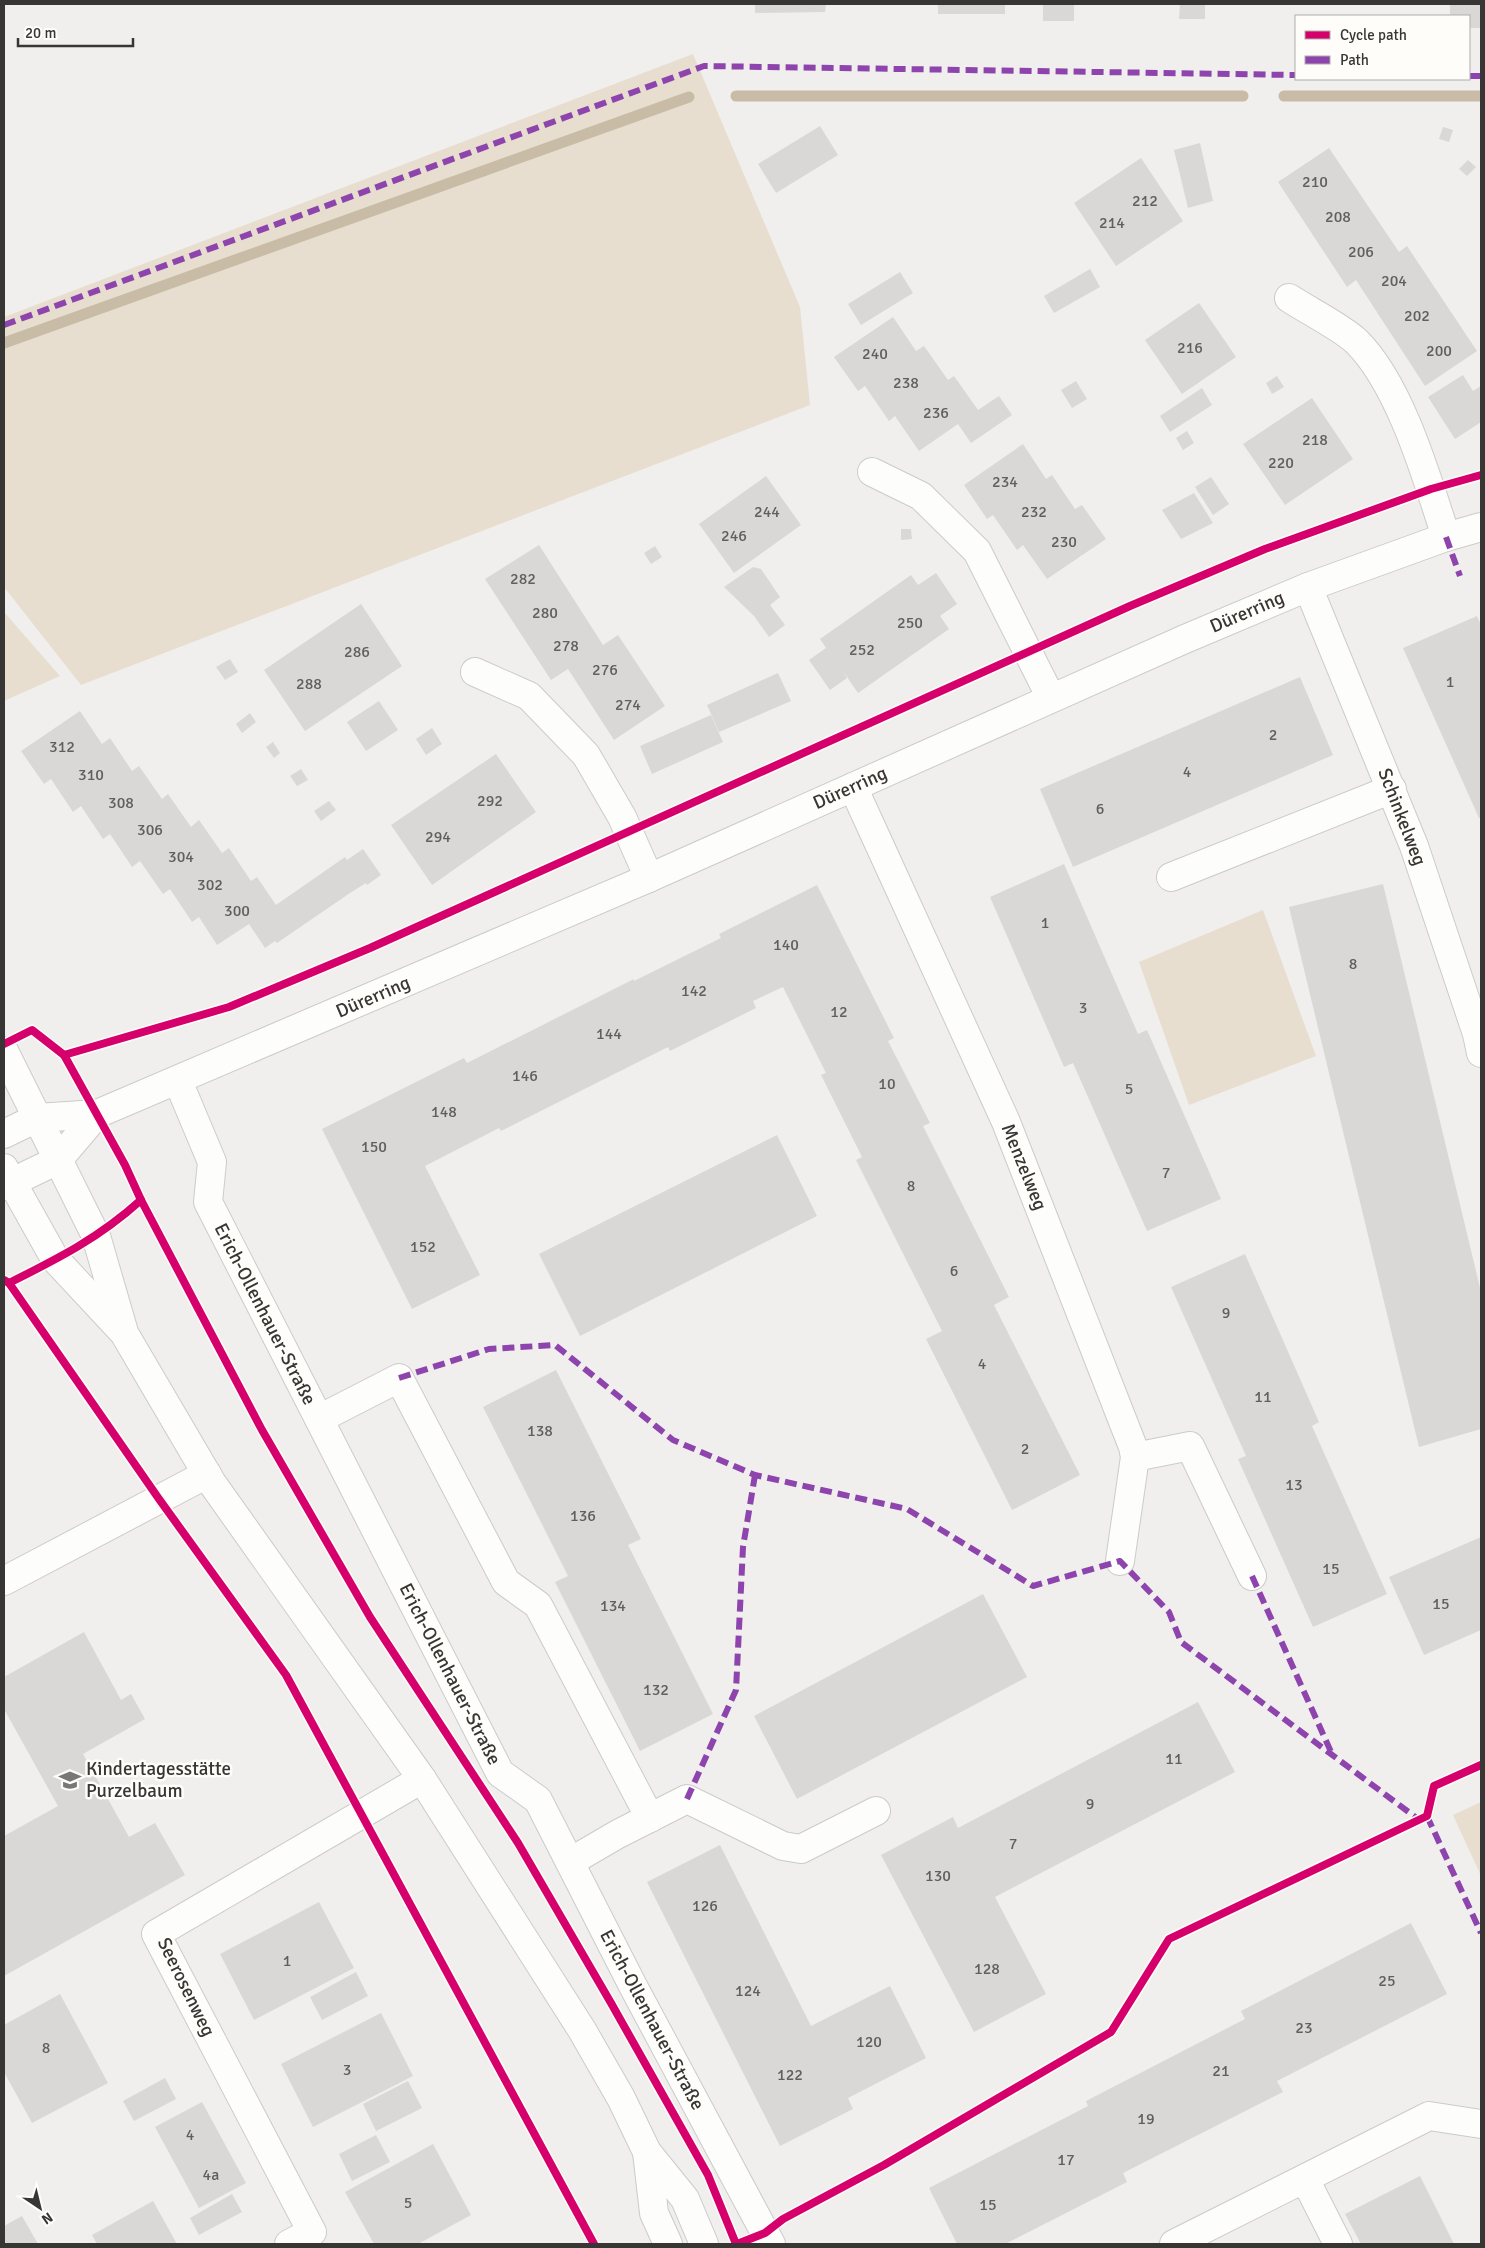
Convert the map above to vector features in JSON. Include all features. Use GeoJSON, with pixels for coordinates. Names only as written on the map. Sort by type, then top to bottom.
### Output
{"type":"FeatureCollection","features":[{"type":"Feature","properties":{"kind":"street"},"geometry":{"type":"LineString","coordinates":[[1289,298],[1356,341],[1385,379],[1418,450],[1446,537]]}},
{"type":"Feature","properties":{"kind":"street"},"geometry":{"type":"LineString","coordinates":[[872,472],[922,496],[977,551],[1051,698]]}},
{"type":"Feature","properties":{"kind":"street","name":"Dürerring"},"geometry":{"type":"LineString","coordinates":[[4,1134],[36,1118],[97,1114],[178,1081],[649,878],[1051,698],[1308,587],[1446,537],[1481,527]]}},
{"type":"Feature","properties":{"kind":"street","name":"Schinkelweg"},"geometry":{"type":"LineString","coordinates":[[1308,587],[1392,789],[1424,874],[1477,1034],[1481,1053]]}},
{"type":"Feature","properties":{"kind":"street"},"geometry":{"type":"LineString","coordinates":[[475,672],[529,696],[586,755],[622,817],[649,878]]}},
{"type":"Feature","properties":{"kind":"street","name":"Menzelweg"},"geometry":{"type":"LineString","coordinates":[[853,787],[1006,1122],[1133,1447],[1135,1457],[1120,1561]]}},
{"type":"Feature","properties":{"kind":"street"},"geometry":{"type":"LineString","coordinates":[[1171,877],[1392,789]]}},
{"type":"Feature","properties":{"kind":"street"},"geometry":{"type":"LineString","coordinates":[[4,1051],[96,1236],[124,1333]]}},
{"type":"Feature","properties":{"kind":"street","name":"Erich-Ollenhauer-Straße"},"geometry":{"type":"LineString","coordinates":[[178,1081],[212,1162],[208,1202],[500,1773],[538,1800],[632,1986],[771,2244]]}},
{"type":"Feature","properties":{"kind":"street","name":"Dürerring"},"geometry":{"type":"LineString","coordinates":[[58,1160],[97,1114]]}},
{"type":"Feature","properties":{"kind":"street"},"geometry":{"type":"LineString","coordinates":[[58,1160],[6,1178],[55,1260],[124,1333],[207,1474],[422,1779],[582,2030],[621,2098],[647,2152],[684,2199],[704,2244]]}},
{"type":"Feature","properties":{"kind":"street"},"geometry":{"type":"LineString","coordinates":[[319,1419],[399,1378],[506,1582],[538,1605],[650,1818]]}},
{"type":"Feature","properties":{"kind":"street"},"geometry":{"type":"LineString","coordinates":[[1135,1457],[1190,1446],[1252,1576]]}},
{"type":"Feature","properties":{"kind":"street"},"geometry":{"type":"LineString","coordinates":[[4,1581],[207,1474]]}},
{"type":"Feature","properties":{"kind":"street","name":"Seerosenweg"},"geometry":{"type":"LineString","coordinates":[[306,2240],[156,1934],[422,1779]]}},
{"type":"Feature","properties":{"kind":"street"},"geometry":{"type":"LineString","coordinates":[[570,1862],[618,1834],[687,1799],[783,1846],[801,1850],[876,1811]]}},
{"type":"Feature","properties":{"kind":"street"},"geometry":{"type":"LineString","coordinates":[[1174,2244],[1429,2116],[1481,2124]]}},
{"type":"Feature","properties":{"kind":"street"},"geometry":{"type":"LineString","coordinates":[[647,2152],[654,2213],[668,2244]]}},
{"type":"Feature","properties":{"kind":"street"},"geometry":{"type":"LineString","coordinates":[[1305,2179],[1338,2244]]}},
{"type":"Feature","properties":{"kind":"shaded area"},"geometry":{"type":"Polygon","coordinates":[[[693,54],[800,307],[810,405],[81,685],[4,587],[4,317],[693,54]]]}},
{"type":"Feature","properties":{"kind":"shaded area"},"geometry":{"type":"Polygon","coordinates":[[[4,612],[60,676],[4,701],[4,612]]]}},
{"type":"Feature","properties":{"kind":"shaded area"},"geometry":{"type":"Polygon","coordinates":[[[1263,910],[1316,1056],[1189,1105],[1139,962],[1263,910]]]}},
{"type":"Feature","properties":{"kind":"shaded area"},"geometry":{"type":"Polygon","coordinates":[[[1481,1802],[1481,1876],[1453,1815],[1481,1802]]]}},
{"type":"Feature","properties":{"kind":"building"},"geometry":{"type":"Polygon","coordinates":[[[755,4],[826,4],[825,12],[755,13],[755,4]]]}},
{"type":"Feature","properties":{"kind":"building"},"geometry":{"type":"Polygon","coordinates":[[[938,4],[1005,4],[1005,14],[938,14],[938,4]]]}},
{"type":"Feature","properties":{"kind":"building"},"geometry":{"type":"Polygon","coordinates":[[[1043,4],[1074,4],[1074,21],[1043,21],[1043,4]]]}},
{"type":"Feature","properties":{"kind":"building"},"geometry":{"type":"Polygon","coordinates":[[[1180,4],[1205,4],[1205,19],[1179,19],[1180,4]]]}},
{"type":"Feature","properties":{"kind":"building"},"geometry":{"type":"Polygon","coordinates":[[[1450,4],[1481,4],[1480,28],[1470,28],[1470,15],[1450,15],[1450,4]]]}},
{"type":"Feature","properties":{"kind":"building"},"geometry":{"type":"Polygon","coordinates":[[[820,126],[838,155],[776,193],[758,164],[820,126]]]}},
{"type":"Feature","properties":{"kind":"building"},"geometry":{"type":"Polygon","coordinates":[[[1443,127],[1453,130],[1449,142],[1439,139],[1443,127]]]}},
{"type":"Feature","properties":{"kind":"building"},"geometry":{"type":"Polygon","coordinates":[[[1200,143],[1213,201],[1188,208],[1174,150],[1200,143]]]}},
{"type":"Feature","properties":{"kind":"building"},"geometry":{"type":"Polygon","coordinates":[[[1329,148],[1399,252],[1407,246],[1477,351],[1425,386],[1356,280],[1347,287],[1278,182],[1329,148]]]}},
{"type":"Feature","properties":{"kind":"building"},"geometry":{"type":"Polygon","coordinates":[[[1141,158],[1183,221],[1116,266],[1074,203],[1141,158]]]}},
{"type":"Feature","properties":{"kind":"building"},"geometry":{"type":"Polygon","coordinates":[[[1468,160],[1476,167],[1467,176],[1459,169],[1468,160]]]}},
{"type":"Feature","properties":{"kind":"building"},"geometry":{"type":"Polygon","coordinates":[[[1090,269],[1100,287],[1054,313],[1044,296],[1090,269]]]}},
{"type":"Feature","properties":{"kind":"building"},"geometry":{"type":"Polygon","coordinates":[[[900,272],[913,293],[861,325],[848,304],[900,272]]]}},
{"type":"Feature","properties":{"kind":"building"},"geometry":{"type":"Polygon","coordinates":[[[1199,303],[1236,357],[1182,394],[1145,340],[1199,303]]]}},
{"type":"Feature","properties":{"kind":"building"},"geometry":{"type":"Polygon","coordinates":[[[893,317],[916,351],[924,346],[948,380],[954,376],[978,410],[999,396],[1012,415],[971,443],[958,424],[919,451],[895,416],[889,421],[865,386],[858,391],[834,357],[893,317]]]}},
{"type":"Feature","properties":{"kind":"building"},"geometry":{"type":"Polygon","coordinates":[[[1463,375],[1473,391],[1481,386],[1481,422],[1455,439],[1428,397],[1463,375]]]}},
{"type":"Feature","properties":{"kind":"building"},"geometry":{"type":"Polygon","coordinates":[[[1277,376],[1284,387],[1272,394],[1266,383],[1277,376]]]}},
{"type":"Feature","properties":{"kind":"building"},"geometry":{"type":"Polygon","coordinates":[[[1076,381],[1087,399],[1072,408],[1061,390],[1076,381]]]}},
{"type":"Feature","properties":{"kind":"building"},"geometry":{"type":"Polygon","coordinates":[[[1202,388],[1212,405],[1170,432],[1160,416],[1202,388]]]}},
{"type":"Feature","properties":{"kind":"building"},"geometry":{"type":"Polygon","coordinates":[[[1312,398],[1353,459],[1285,505],[1243,444],[1312,398]]]}},
{"type":"Feature","properties":{"kind":"building"},"geometry":{"type":"Polygon","coordinates":[[[1187,431],[1194,443],[1183,450],[1176,438],[1187,431]]]}},
{"type":"Feature","properties":{"kind":"building"},"geometry":{"type":"Polygon","coordinates":[[[1023,444],[1046,479],[1052,475],[1075,509],[1082,505],[1106,539],[1047,579],[1023,545],[1017,550],[993,515],[987,519],[964,485],[1023,444]]]}},
{"type":"Feature","properties":{"kind":"building"},"geometry":{"type":"Polygon","coordinates":[[[766,476],[801,525],[734,573],[699,524],[766,476]]]}},
{"type":"Feature","properties":{"kind":"building"},"geometry":{"type":"Polygon","coordinates":[[[1211,477],[1229,504],[1213,515],[1195,487],[1211,477]]]}},
{"type":"Feature","properties":{"kind":"building"},"geometry":{"type":"Polygon","coordinates":[[[1194,493],[1213,523],[1181,539],[1162,510],[1194,493]]]}},
{"type":"Feature","properties":{"kind":"building"},"geometry":{"type":"Polygon","coordinates":[[[901,529],[911,529],[912,539],[901,540],[901,529]]]}},
{"type":"Feature","properties":{"kind":"building"},"geometry":{"type":"Polygon","coordinates":[[[539,545],[603,645],[618,635],[665,706],[614,740],[568,669],[551,680],[485,579],[539,545]]]}},
{"type":"Feature","properties":{"kind":"building"},"geometry":{"type":"Polygon","coordinates":[[[655,546],[662,557],[651,564],[644,553],[655,546]]]}},
{"type":"Feature","properties":{"kind":"building"},"geometry":{"type":"Polygon","coordinates":[[[753,567],[761,569],[780,597],[770,605],[785,625],[769,637],[754,616],[724,587],[753,567]]]}},
{"type":"Feature","properties":{"kind":"building"},"geometry":{"type":"Polygon","coordinates":[[[936,573],[957,604],[940,616],[949,629],[858,693],[843,671],[847,678],[830,690],[809,660],[826,648],[820,639],[911,575],[918,585],[936,573]]]}},
{"type":"Feature","properties":{"kind":"building"},"geometry":{"type":"Polygon","coordinates":[[[361,604],[402,666],[305,731],[264,670],[361,604]]]}},
{"type":"Feature","properties":{"kind":"building"},"geometry":{"type":"Polygon","coordinates":[[[1477,616],[1481,625],[1481,817],[1479,818],[1403,648],[1477,616]]]}},
{"type":"Feature","properties":{"kind":"building"},"geometry":{"type":"Polygon","coordinates":[[[230,659],[238,672],[225,680],[216,667],[230,659]]]}},
{"type":"Feature","properties":{"kind":"building"},"geometry":{"type":"Polygon","coordinates":[[[778,673],[791,701],[719,732],[707,705],[778,673]]]}},
{"type":"Feature","properties":{"kind":"building"},"geometry":{"type":"Polygon","coordinates":[[[1300,677],[1333,755],[1073,867],[1040,789],[1300,677]]]}},
{"type":"Feature","properties":{"kind":"building"},"geometry":{"type":"Polygon","coordinates":[[[379,701],[398,730],[366,751],[347,722],[379,701]]]}},
{"type":"Feature","properties":{"kind":"building"},"geometry":{"type":"Polygon","coordinates":[[[80,711],[102,744],[110,738],[132,771],[139,766],[162,799],[168,794],[191,827],[199,820],[222,853],[229,848],[251,881],[257,877],[276,905],[345,857],[347,860],[363,849],[381,875],[367,885],[366,883],[350,893],[277,943],[275,941],[265,948],[249,924],[217,945],[199,917],[192,922],[170,889],[163,894],[140,861],[132,867],[110,834],[103,839],[81,806],[73,812],[51,779],[44,784],[21,751],[80,711]]]}},
{"type":"Feature","properties":{"kind":"building"},"geometry":{"type":"Polygon","coordinates":[[[250,713],[256,722],[242,733],[236,724],[250,713]]]}},
{"type":"Feature","properties":{"kind":"building"},"geometry":{"type":"Polygon","coordinates":[[[711,715],[723,742],[652,774],[640,746],[711,715]]]}},
{"type":"Feature","properties":{"kind":"building"},"geometry":{"type":"Polygon","coordinates":[[[432,728],[442,744],[426,755],[416,739],[432,728]]]}},
{"type":"Feature","properties":{"kind":"building"},"geometry":{"type":"Polygon","coordinates":[[[273,742],[280,753],[274,758],[266,747],[273,742]]]}},
{"type":"Feature","properties":{"kind":"building"},"geometry":{"type":"Polygon","coordinates":[[[496,754],[536,812],[432,885],[391,825],[496,754]]]}},
{"type":"Feature","properties":{"kind":"building"},"geometry":{"type":"Polygon","coordinates":[[[301,769],[308,780],[297,786],[290,776],[301,769]]]}},
{"type":"Feature","properties":{"kind":"building"},"geometry":{"type":"Polygon","coordinates":[[[329,801],[336,810],[321,821],[314,811],[329,801]]]}},
{"type":"Feature","properties":{"kind":"building"},"geometry":{"type":"Polygon","coordinates":[[[1064,864],[1138,1034],[1147,1030],[1221,1199],[1147,1231],[1073,1063],[1064,1067],[990,897],[1064,864]]]}},
{"type":"Feature","properties":{"kind":"building"},"geometry":{"type":"Polygon","coordinates":[[[1383,884],[1481,1292],[1481,1429],[1419,1447],[1289,907],[1383,884]]]}},
{"type":"Feature","properties":{"kind":"building"},"geometry":{"type":"Polygon","coordinates":[[[817,885],[894,1038],[888,1041],[930,1123],[923,1126],[1009,1297],[994,1305],[1080,1475],[1012,1510],[926,1339],[942,1331],[856,1160],[862,1157],[821,1075],[826,1073],[783,987],[753,1001],[756,1008],[670,1051],[668,1047],[501,1131],[499,1128],[425,1166],[480,1275],[412,1309],[322,1129],[464,1058],[467,1063],[634,979],[634,981],[721,938],[719,934],[817,885]]]}},
{"type":"Feature","properties":{"kind":"building"},"geometry":{"type":"Polygon","coordinates":[[[777,1135],[817,1216],[580,1336],[539,1254],[777,1135]]]}},
{"type":"Feature","properties":{"kind":"building"},"geometry":{"type":"Polygon","coordinates":[[[1245,1254],[1319,1422],[1312,1426],[1387,1594],[1313,1627],[1238,1459],[1246,1456],[1171,1287],[1245,1254]]]}},
{"type":"Feature","properties":{"kind":"building"},"geometry":{"type":"Polygon","coordinates":[[[556,1370],[641,1539],[628,1545],[713,1714],[640,1751],[555,1582],[568,1576],[483,1407],[556,1370]]]}},
{"type":"Feature","properties":{"kind":"building"},"geometry":{"type":"Polygon","coordinates":[[[1481,1537],[1481,1630],[1424,1655],[1389,1577],[1481,1537]]]}},
{"type":"Feature","properties":{"kind":"building"},"geometry":{"type":"Polygon","coordinates":[[[983,1594],[1027,1677],[797,1799],[754,1716],[983,1594]]]}},
{"type":"Feature","properties":{"kind":"building","name":"Kindertagesstätte Purzelbaum"},"geometry":{"type":"Polygon","coordinates":[[[84,1632],[121,1700],[131,1694],[145,1719],[83,1754],[129,1837],[155,1823],[185,1875],[4,1976],[4,1836],[58,1806],[4,1709],[4,1677],[84,1632]]]}},
{"type":"Feature","properties":{"kind":"building"},"geometry":{"type":"Polygon","coordinates":[[[1198,1702],[1235,1772],[995,1897],[1046,1994],[974,2032],[881,1855],[953,1817],[958,1828],[1198,1702]]]}},
{"type":"Feature","properties":{"kind":"building"},"geometry":{"type":"Polygon","coordinates":[[[720,1845],[811,2026],[890,1986],[926,2058],[848,2098],[853,2109],[780,2146],[647,1882],[720,1845]]]}},
{"type":"Feature","properties":{"kind":"building"},"geometry":{"type":"Polygon","coordinates":[[[319,1902],[354,1968],[254,2020],[220,1954],[319,1902]]]}},
{"type":"Feature","properties":{"kind":"building"},"geometry":{"type":"Polygon","coordinates":[[[1411,1923],[1447,1994],[1277,2081],[1283,2092],[1123,2173],[1127,2182],[1005,2244],[957,2244],[929,2188],[1088,2106],[1086,2101],[1245,2019],[1241,2011],[1411,1923]]]}},
{"type":"Feature","properties":{"kind":"building"},"geometry":{"type":"Polygon","coordinates":[[[356,1972],[368,1996],[322,2020],[310,1997],[356,1972]]]}},
{"type":"Feature","properties":{"kind":"building"},"geometry":{"type":"Polygon","coordinates":[[[60,1994],[108,2083],[32,2123],[4,2072],[4,2025],[60,1994]]]}},
{"type":"Feature","properties":{"kind":"building"},"geometry":{"type":"Polygon","coordinates":[[[381,2013],[413,2076],[313,2127],[281,2064],[381,2013]]]}},
{"type":"Feature","properties":{"kind":"building"},"geometry":{"type":"Polygon","coordinates":[[[165,2078],[176,2099],[134,2121],[123,2101],[165,2078]]]}},
{"type":"Feature","properties":{"kind":"building"},"geometry":{"type":"Polygon","coordinates":[[[408,2081],[422,2108],[376,2131],[363,2104],[408,2081]]]}},
{"type":"Feature","properties":{"kind":"building"},"geometry":{"type":"Polygon","coordinates":[[[202,2102],[246,2183],[199,2208],[155,2127],[202,2102]]]}},
{"type":"Feature","properties":{"kind":"building"},"geometry":{"type":"Polygon","coordinates":[[[376,2135],[390,2162],[352,2181],[339,2154],[376,2135]]]}},
{"type":"Feature","properties":{"kind":"building"},"geometry":{"type":"Polygon","coordinates":[[[433,2144],[471,2215],[418,2244],[374,2244],[345,2192],[433,2144]]]}},
{"type":"Feature","properties":{"kind":"building"},"geometry":{"type":"Polygon","coordinates":[[[1420,2176],[1454,2244],[1361,2244],[1345,2214],[1420,2176]]]}},
{"type":"Feature","properties":{"kind":"building"},"geometry":{"type":"Polygon","coordinates":[[[232,2194],[242,2212],[199,2235],[190,2218],[232,2194]]]}},
{"type":"Feature","properties":{"kind":"building"},"geometry":{"type":"Polygon","coordinates":[[[153,2201],[177,2244],[97,2244],[92,2235],[153,2201]]]}},
{"type":"Feature","properties":{"kind":"building"},"geometry":{"type":"Polygon","coordinates":[[[22,2216],[38,2244],[4,2244],[4,2226],[22,2216]]]}},
{"type":"Feature","properties":{"kind":"waterway"},"geometry":{"type":"LineString","coordinates":[[736,96],[1243,96]]}},
{"type":"Feature","properties":{"kind":"waterway"},"geometry":{"type":"LineString","coordinates":[[1284,96],[1481,96]]}},
{"type":"Feature","properties":{"kind":"waterway"},"geometry":{"type":"LineString","coordinates":[[4,343],[689,97]]}},
{"type":"Feature","properties":{"kind":"marked path"},"geometry":{"type":"LineString","coordinates":[[4,325],[704,66],[1295,75]]}},
{"type":"Feature","properties":{"kind":"marked path"},"geometry":{"type":"LineString","coordinates":[[1470,76],[1481,76]]}},
{"type":"Feature","properties":{"kind":"marked path"},"geometry":{"type":"LineString","coordinates":[[1446,537],[1460,576]]}},
{"type":"Feature","properties":{"kind":"marked path"},"geometry":{"type":"LineString","coordinates":[[399,1378],[489,1349],[555,1345],[673,1440],[755,1475],[907,1509],[1033,1586],[1120,1561],[1169,1612],[1181,1642],[1418,1819]]}},
{"type":"Feature","properties":{"kind":"marked path"},"geometry":{"type":"LineString","coordinates":[[687,1799],[736,1690],[743,1547],[755,1475]]}},
{"type":"Feature","properties":{"kind":"marked path"},"geometry":{"type":"LineString","coordinates":[[1252,1576],[1332,1754]]}},
{"type":"Feature","properties":{"kind":"marked path"},"geometry":{"type":"LineString","coordinates":[[1427,1816],[1481,1933]]}},
{"type":"Feature","properties":{"kind":"cycle path"},"geometry":{"type":"LineString","coordinates":[[64,1055],[229,1007],[370,948],[1130,606],[1265,549],[1431,489],[1481,475]]}},
{"type":"Feature","properties":{"kind":"cycle path"},"geometry":{"type":"LineString","coordinates":[[4,1044],[32,1030],[64,1055],[125,1165],[141,1200],[262,1430],[370,1617],[518,1843],[708,2175],[736,2244]]}},
{"type":"Feature","properties":{"kind":"cycle path"},"geometry":{"type":"LineString","coordinates":[[9,1283],[62,1256],[94,1236],[141,1200]]}},
{"type":"Feature","properties":{"kind":"cycle path"},"geometry":{"type":"LineString","coordinates":[[4,1280],[9,1283],[159,1499],[286,1675],[594,2244]]}},
{"type":"Feature","properties":{"kind":"cycle path"},"geometry":{"type":"LineString","coordinates":[[737,2244],[765,2233],[783,2219],[884,2165],[1111,2032],[1169,1939],[1427,1816],[1434,1786],[1481,1765]]}},
{"type":"Feature","properties":{"kind":"place","name":"Kindertagesstätte Purzelbaum"},"geometry":{"type":"Point","coordinates":[70,1780]}}]}
